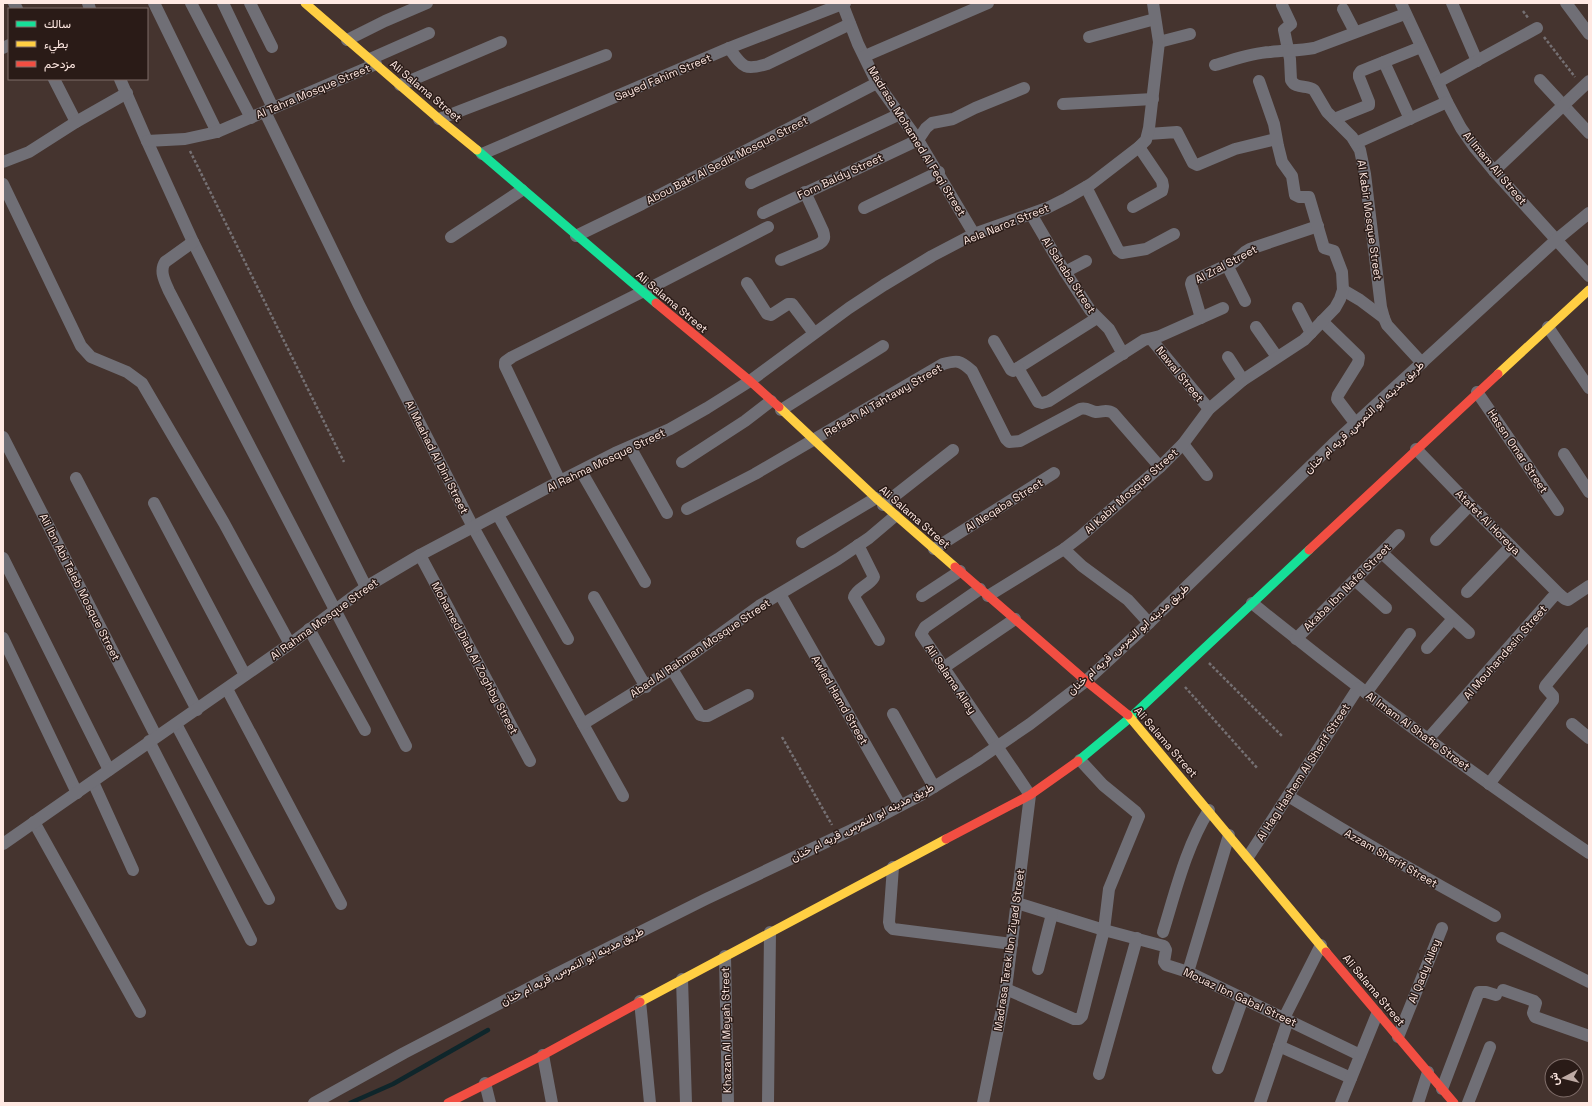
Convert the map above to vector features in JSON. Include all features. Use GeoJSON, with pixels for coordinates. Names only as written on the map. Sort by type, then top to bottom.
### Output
{"type":"FeatureCollection","features":[{"type":"Feature","properties":{"kind":"street"},"geometry":{"type":"LineString","coordinates":[[154,3],[217,132]]}},
{"type":"Feature","properties":{"kind":"street","name":"Al Tahra Mosque Street"},"geometry":{"type":"LineString","coordinates":[[191,3],[251,118]]}},
{"type":"Feature","properties":{"kind":"street","name":"Al Maahad Al Dini Street"},"geometry":{"type":"LineString","coordinates":[[223,3],[269,110],[355,299],[473,527],[584,724],[622,796]]}},
{"type":"Feature","properties":{"kind":"street"},"geometry":{"type":"LineString","coordinates":[[250,3],[272,47]]}},
{"type":"Feature","properties":{"kind":"street","name":"Ali Salama Street"},"geometry":{"type":"LineString","coordinates":[[305,3],[576,236],[750,381],[880,502],[1086,681],[1131,717],[1377,1014],[1454,1103]]}},
{"type":"Feature","properties":{"kind":"street"},"geometry":{"type":"LineString","coordinates":[[347,40],[385,21],[427,3]]}},
{"type":"Feature","properties":{"kind":"street","name":"Madrasa Mohamed Al Feqi Street"},"geometry":{"type":"LineString","coordinates":[[843,3],[850,24],[877,83],[939,172],[974,234]]}},
{"type":"Feature","properties":{"kind":"street","name":"Sayed Fahim Street"},"geometry":{"type":"LineString","coordinates":[[482,154],[729,48],[843,3]]}},
{"type":"Feature","properties":{"kind":"street"},"geometry":{"type":"LineString","coordinates":[[864,56],[988,3]]}},
{"type":"Feature","properties":{"kind":"street","name":"Aela Naroz Street"},"geometry":{"type":"LineString","coordinates":[[750,381],[814,332],[884,285],[932,256],[974,234],[1047,208],[1086,187],[1139,147],[1146,140],[1148,134],[1159,42],[1153,3]]}},
{"type":"Feature","properties":{"kind":"street"},"geometry":{"type":"LineString","coordinates":[[1452,3],[1477,61]]}},
{"type":"Feature","properties":{"kind":"street"},"geometry":{"type":"LineString","coordinates":[[1566,3],[1589,34]]}},
{"type":"Feature","properties":{"kind":"street","name":"Al Kabir Mosque Street"},"geometry":{"type":"LineString","coordinates":[[1282,5],[1291,26],[1284,30],[1289,51],[1291,80],[1293,84],[1296,86],[1312,88],[1334,119],[1344,128],[1360,150],[1366,174],[1381,307],[1384,318],[1387,325],[1422,363]]}},
{"type":"Feature","properties":{"kind":"street"},"geometry":{"type":"LineString","coordinates":[[1343,9],[1355,32]]}},
{"type":"Feature","properties":{"kind":"street"},"geometry":{"type":"LineString","coordinates":[[1215,65],[1252,55],[1314,48],[1355,32],[1403,9]]}},
{"type":"Feature","properties":{"kind":"street","name":"Al Imam Ali Street"},"geometry":{"type":"LineString","coordinates":[[1403,9],[1420,47],[1461,128],[1494,171],[1589,276]]}},
{"type":"Feature","properties":{"kind":"street"},"geometry":{"type":"LineString","coordinates":[[1089,37],[1156,18]]}},
{"type":"Feature","properties":{"kind":"street"},"geometry":{"type":"LineString","coordinates":[[729,48],[739,62],[750,68],[756,67],[767,64],[850,24]]}},
{"type":"Feature","properties":{"kind":"street"},"geometry":{"type":"LineString","coordinates":[[1438,82],[1537,28]]}},
{"type":"Feature","properties":{"kind":"street","name":"Al Tahra Mosque Street"},"geometry":{"type":"LineString","coordinates":[[146,141],[185,139],[217,132],[269,110],[373,62],[429,33]]}},
{"type":"Feature","properties":{"kind":"street"},"geometry":{"type":"LineString","coordinates":[[1159,42],[1190,34]]}},
{"type":"Feature","properties":{"kind":"street"},"geometry":{"type":"LineString","coordinates":[[400,85],[501,42]]}},
{"type":"Feature","properties":{"kind":"street"},"geometry":{"type":"LineString","coordinates":[[1334,119],[1368,105],[1369,102],[1359,74],[1361,71],[1420,47]]}},
{"type":"Feature","properties":{"kind":"street"},"geometry":{"type":"LineString","coordinates":[[439,119],[606,55]]}},
{"type":"Feature","properties":{"kind":"street"},"geometry":{"type":"LineString","coordinates":[[1384,62],[1410,119]]}},
{"type":"Feature","properties":{"kind":"street"},"geometry":{"type":"LineString","coordinates":[[55,80],[76,122]]}},
{"type":"Feature","properties":{"kind":"street"},"geometry":{"type":"LineString","coordinates":[[120,80],[146,141],[193,242],[366,587]]}},
{"type":"Feature","properties":{"kind":"street"},"geometry":{"type":"LineString","coordinates":[[1540,80],[1589,133]]}},
{"type":"Feature","properties":{"kind":"street","name":"Al Kabir Mosque Street"},"geometry":{"type":"LineString","coordinates":[[984,593],[1064,549],[1160,467],[1183,444],[1209,409],[1243,380],[1304,340],[1335,308],[1340,300],[1343,290],[1342,272],[1339,262],[1334,251],[1324,248],[1309,197],[1299,197],[1295,195],[1292,176],[1284,165],[1276,139],[1274,124],[1259,81]]}},
{"type":"Feature","properties":{"kind":"street","name":"Abou Bakr Al Sedik Mosque Street"},"geometry":{"type":"LineString","coordinates":[[576,236],[642,204],[877,83]]}},
{"type":"Feature","properties":{"kind":"street"},"geometry":{"type":"LineString","coordinates":[[1494,171],[1586,84]]}},
{"type":"Feature","properties":{"kind":"street"},"geometry":{"type":"LineString","coordinates":[[918,140],[926,128],[932,123],[953,119],[975,108],[1024,88]]}},
{"type":"Feature","properties":{"kind":"street"},"geometry":{"type":"LineString","coordinates":[[3,162],[29,152],[76,122],[127,93]]}},
{"type":"Feature","properties":{"kind":"street"},"geometry":{"type":"LineString","coordinates":[[1063,104],[1153,99]]}},
{"type":"Feature","properties":{"kind":"street"},"geometry":{"type":"LineString","coordinates":[[1356,143],[1447,102]]}},
{"type":"Feature","properties":{"kind":"street"},"geometry":{"type":"LineString","coordinates":[[751,183],[900,114]]}},
{"type":"Feature","properties":{"kind":"street"},"geometry":{"type":"LineString","coordinates":[[1148,134],[1177,132],[1193,163],[1197,165],[1235,149],[1276,139]]}},
{"type":"Feature","properties":{"kind":"street","name":"Forn Baldy Street"},"geometry":{"type":"LineString","coordinates":[[763,213],[918,140]]}},
{"type":"Feature","properties":{"kind":"street"},"geometry":{"type":"LineString","coordinates":[[1133,207],[1162,191],[1163,186],[1162,181],[1139,147]]}},
{"type":"Feature","properties":{"kind":"street"},"geometry":{"type":"LineString","coordinates":[[864,208],[939,172]]}},
{"type":"Feature","properties":{"kind":"street"},"geometry":{"type":"LineString","coordinates":[[3,184],[80,346],[91,357],[127,372],[142,383],[224,523],[290,644]]}},
{"type":"Feature","properties":{"kind":"street"},"geometry":{"type":"LineString","coordinates":[[1086,187],[1118,250],[1122,253],[1146,249],[1174,234]]}},
{"type":"Feature","properties":{"kind":"street"},"geometry":{"type":"LineString","coordinates":[[451,237],[522,190]]}},
{"type":"Feature","properties":{"kind":"street"},"geometry":{"type":"LineString","coordinates":[[781,260],[819,244],[824,240],[825,236],[805,192]]}},
{"type":"Feature","properties":{"kind":"street","name":"طريق مدينه ابو النمرس, قريه ام خنان"},"geometry":{"type":"LineString","coordinates":[[314,1103],[404,1053],[554,975],[900,805],[934,787],[1030,724],[1086,681],[1149,623],[1334,444],[1556,240],[1589,213]]}},
{"type":"Feature","properties":{"kind":"street","name":"Al Sahaba Street"},"geometry":{"type":"LineString","coordinates":[[1031,214],[1065,272],[1090,310],[1109,329],[1123,354]]}},
{"type":"Feature","properties":{"kind":"street","name":"Al Zral Street"},"geometry":{"type":"LineString","coordinates":[[1201,318],[1191,284],[1192,281],[1234,262],[1250,249],[1318,226]]}},
{"type":"Feature","properties":{"kind":"street"},"geometry":{"type":"LineString","coordinates":[[560,481],[505,366],[505,362],[512,357],[768,227]]}},
{"type":"Feature","properties":{"kind":"street"},"geometry":{"type":"LineString","coordinates":[[193,242],[165,262],[162,266],[166,286],[406,746]]}},
{"type":"Feature","properties":{"kind":"street"},"geometry":{"type":"LineString","coordinates":[[1065,272],[1086,261]]}},
{"type":"Feature","properties":{"kind":"street"},"geometry":{"type":"LineString","coordinates":[[1227,265],[1245,301]]}},
{"type":"Feature","properties":{"kind":"street"},"geometry":{"type":"LineString","coordinates":[[746,283],[767,314],[772,315],[788,304],[792,304],[814,332]]}},
{"type":"Feature","properties":{"kind":"street"},"geometry":{"type":"LineString","coordinates":[[1343,290],[1360,300],[1384,318]]}},
{"type":"Feature","properties":{"kind":"street"},"geometry":{"type":"LineString","coordinates":[[448,1103],[543,1055],[724,956],[1030,795],[1080,760],[1131,717],[1416,449],[1589,290]]}},
{"type":"Feature","properties":{"kind":"street"},"geometry":{"type":"LineString","coordinates":[[1018,368],[1038,402],[1042,403],[1049,401],[1144,340],[1160,336],[1223,308]]}},
{"type":"Feature","properties":{"kind":"street"},"geometry":{"type":"LineString","coordinates":[[1298,308],[1311,333]]}},
{"type":"Feature","properties":{"kind":"street"},"geometry":{"type":"LineString","coordinates":[[994,340],[1010,370],[1013,371],[1097,318]]}},
{"type":"Feature","properties":{"kind":"street"},"geometry":{"type":"LineString","coordinates":[[1322,321],[1359,356],[1358,363],[1338,394],[1337,399],[1356,424]]}},
{"type":"Feature","properties":{"kind":"street"},"geometry":{"type":"LineString","coordinates":[[1256,327],[1277,357]]}},
{"type":"Feature","properties":{"kind":"street"},"geometry":{"type":"LineString","coordinates":[[1548,327],[1585,374],[1589,388]]}},
{"type":"Feature","properties":{"kind":"street","name":"Nawal Street"},"geometry":{"type":"LineString","coordinates":[[1151,339],[1209,409]]}},
{"type":"Feature","properties":{"kind":"street"},"geometry":{"type":"LineString","coordinates":[[781,410],[883,346]]}},
{"type":"Feature","properties":{"kind":"street"},"geometry":{"type":"LineString","coordinates":[[1228,357],[1243,380]]}},
{"type":"Feature","properties":{"kind":"street","name":"Refaah Al Tahtawy Street"},"geometry":{"type":"LineString","coordinates":[[813,440],[943,364],[956,361],[964,364],[972,371],[1006,439],[1009,442],[1020,442],[1080,409],[1085,408],[1096,412],[1107,410],[1113,413],[1160,467]]}},
{"type":"Feature","properties":{"kind":"street","name":"Al Rahma Mosque Street"},"geometry":{"type":"LineString","coordinates":[[3,844],[197,710],[290,644],[366,587],[473,527],[581,470],[670,429],[750,381]]}},
{"type":"Feature","properties":{"kind":"street","name":"Hassn Omar Street"},"geometry":{"type":"LineString","coordinates":[[1478,392],[1558,510]]}},
{"type":"Feature","properties":{"kind":"street"},"geometry":{"type":"LineString","coordinates":[[682,462],[744,421],[771,401]]}},
{"type":"Feature","properties":{"kind":"street","name":"Ali Ibn Abi Taleb Mosque Street"},"geometry":{"type":"LineString","coordinates":[[3,437],[251,940]]}},
{"type":"Feature","properties":{"kind":"street"},"geometry":{"type":"LineString","coordinates":[[687,510],[755,474],[813,440]]}},
{"type":"Feature","properties":{"kind":"street"},"geometry":{"type":"LineString","coordinates":[[1183,444],[1207,475]]}},
{"type":"Feature","properties":{"kind":"street"},"geometry":{"type":"LineString","coordinates":[[630,447],[667,513]]}},
{"type":"Feature","properties":{"kind":"street","name":"Atafet Al Horeya"},"geometry":{"type":"LineString","coordinates":[[1416,449],[1510,546],[1560,594]]}},
{"type":"Feature","properties":{"kind":"street"},"geometry":{"type":"LineString","coordinates":[[802,542],[880,502],[953,450]]}},
{"type":"Feature","properties":{"kind":"street"},"geometry":{"type":"LineString","coordinates":[[1564,454],[1589,492]]}},
{"type":"Feature","properties":{"kind":"street"},"geometry":{"type":"LineString","coordinates":[[581,470],[645,582]]}},
{"type":"Feature","properties":{"kind":"street","name":"Al Neqaba Street"},"geometry":{"type":"LineString","coordinates":[[934,549],[1054,473]]}},
{"type":"Feature","properties":{"kind":"street"},"geometry":{"type":"LineString","coordinates":[[76,478],[197,710]]}},
{"type":"Feature","properties":{"kind":"street"},"geometry":{"type":"LineString","coordinates":[[154,503],[245,675]]}},
{"type":"Feature","properties":{"kind":"street"},"geometry":{"type":"LineString","coordinates":[[1436,540],[1470,505]]}},
{"type":"Feature","properties":{"kind":"street"},"geometry":{"type":"LineString","coordinates":[[498,514],[568,639]]}},
{"type":"Feature","properties":{"kind":"street","name":"Abad Al Rahman Mosque Street"},"geometry":{"type":"LineString","coordinates":[[584,724],[646,687],[740,619],[838,560],[896,516]]}},
{"type":"Feature","properties":{"kind":"street","name":"Akaba Ibn Nafei Street"},"geometry":{"type":"LineString","coordinates":[[1296,639],[1399,535]]}},
{"type":"Feature","properties":{"kind":"street"},"geometry":{"type":"LineString","coordinates":[[858,545],[874,577],[855,593],[854,597],[879,640]]}},
{"type":"Feature","properties":{"kind":"street"},"geometry":{"type":"LineString","coordinates":[[1467,592],[1510,546]]}},
{"type":"Feature","properties":{"kind":"street"},"geometry":{"type":"LineString","coordinates":[[1064,549],[1082,566],[1128,600],[1149,623]]}},
{"type":"Feature","properties":{"kind":"street"},"geometry":{"type":"LineString","coordinates":[[1382,552],[1469,633]]}},
{"type":"Feature","properties":{"kind":"street","name":"Mohamed Diab Al Zoghby Street"},"geometry":{"type":"LineString","coordinates":[[420,556],[530,761]]}},
{"type":"Feature","properties":{"kind":"street"},"geometry":{"type":"LineString","coordinates":[[3,558],[109,770]]}},
{"type":"Feature","properties":{"kind":"street"},"geometry":{"type":"LineString","coordinates":[[922,596],[960,571]]}},
{"type":"Feature","properties":{"kind":"street"},"geometry":{"type":"LineString","coordinates":[[1355,580],[1386,608]]}},
{"type":"Feature","properties":{"kind":"street"},"geometry":{"type":"LineString","coordinates":[[1560,594],[1568,600],[1589,586]]}},
{"type":"Feature","properties":{"kind":"street","name":"Ali Salama Alley"},"geometry":{"type":"LineString","coordinates":[[984,593],[922,630],[920,634],[1030,795]]}},
{"type":"Feature","properties":{"kind":"street","name":"Awlad Hamd Street"},"geometry":{"type":"LineString","coordinates":[[780,594],[900,805]]}},
{"type":"Feature","properties":{"kind":"street","name":"Al Mouhandesin Street"},"geometry":{"type":"LineString","coordinates":[[1428,739],[1552,598],[1555,595],[1560,594]]}},
{"type":"Feature","properties":{"kind":"street"},"geometry":{"type":"LineString","coordinates":[[594,597],[646,687]]}},
{"type":"Feature","properties":{"kind":"street","name":"Al Imam Al Shafie Street"},"geometry":{"type":"LineString","coordinates":[[1252,603],[1362,691],[1532,815],[1589,853]]}},
{"type":"Feature","properties":{"kind":"street"},"geometry":{"type":"LineString","coordinates":[[943,668],[1015,619]]}},
{"type":"Feature","properties":{"kind":"street"},"geometry":{"type":"LineString","coordinates":[[1427,648],[1453,619]]}},
{"type":"Feature","properties":{"kind":"street"},"geometry":{"type":"LineString","coordinates":[[309,629],[365,730]]}},
{"type":"Feature","properties":{"kind":"street"},"geometry":{"type":"LineString","coordinates":[[1489,784],[1553,700],[1553,696],[1545,687],[1546,685],[1589,633]]}},
{"type":"Feature","properties":{"kind":"street","name":"Al Hag Hashem Al Sherif Street"},"geometry":{"type":"LineString","coordinates":[[1248,857],[1288,796],[1362,691],[1410,634]]}},
{"type":"Feature","properties":{"kind":"street"},"geometry":{"type":"LineString","coordinates":[[3,638],[77,793]]}},
{"type":"Feature","properties":{"kind":"street"},"geometry":{"type":"LineString","coordinates":[[672,669],[700,715],[708,716],[748,695]]}},
{"type":"Feature","properties":{"kind":"street"},"geometry":{"type":"LineString","coordinates":[[227,688],[341,904]]}},
{"type":"Feature","properties":{"kind":"street"},"geometry":{"type":"LineString","coordinates":[[893,714],[934,787]]}},
{"type":"Feature","properties":{"kind":"street"},"geometry":{"type":"LineString","coordinates":[[176,724],[269,899]]}},
{"type":"Feature","properties":{"kind":"street"},"geometry":{"type":"LineString","coordinates":[[1572,724],[1589,738]]}},
{"type":"Feature","properties":{"kind":"street"},"geometry":{"type":"LineString","coordinates":[[1006,989],[1074,1019],[1080,1019],[1082,1016],[1104,930],[1108,889],[1139,816],[1103,784],[1080,760]]}},
{"type":"Feature","properties":{"kind":"street"},"geometry":{"type":"LineString","coordinates":[[93,782],[133,870]]}},
{"type":"Feature","properties":{"kind":"street","name":"Madrasa Tarek Ibn Ziyad Street"},"geometry":{"type":"LineString","coordinates":[[983,1103],[1006,989],[1018,903],[1030,795]]}},
{"type":"Feature","properties":{"kind":"street","name":"Azzam Sherif Street"},"geometry":{"type":"LineString","coordinates":[[1288,796],[1356,838],[1495,916]]}},
{"type":"Feature","properties":{"kind":"street"},"geometry":{"type":"LineString","coordinates":[[1164,932],[1189,849],[1201,822],[1209,810]]}},
{"type":"Feature","properties":{"kind":"street"},"geometry":{"type":"LineString","coordinates":[[34,822],[140,1012]]}},
{"type":"Feature","properties":{"kind":"street"},"geometry":{"type":"LineString","coordinates":[[1188,972],[1229,835]]}},
{"type":"Feature","properties":{"kind":"street"},"geometry":{"type":"LineString","coordinates":[[893,867],[890,922],[890,926],[893,929],[1012,944]]}},
{"type":"Feature","properties":{"kind":"street","name":"Mouaz Ibn Gabal Street"},"geometry":{"type":"LineString","coordinates":[[1018,903],[1104,930],[1165,947],[1165,964],[1188,972],[1360,1055]]}},
{"type":"Feature","properties":{"kind":"street"},"geometry":{"type":"LineString","coordinates":[[1038,969],[1052,914]]}},
{"type":"Feature","properties":{"kind":"street","name":"Al Qady Alley"},"geometry":{"type":"LineString","coordinates":[[1398,1037],[1442,928]]}},
{"type":"Feature","properties":{"kind":"street"},"geometry":{"type":"LineString","coordinates":[[768,1103],[770,932]]}},
{"type":"Feature","properties":{"kind":"street"},"geometry":{"type":"LineString","coordinates":[[1099,1074],[1137,938]]}},
{"type":"Feature","properties":{"kind":"street"},"geometry":{"type":"LineString","coordinates":[[1502,938],[1589,982]]}},
{"type":"Feature","properties":{"kind":"street"},"geometry":{"type":"LineString","coordinates":[[1260,1103],[1279,1046],[1286,1019],[1321,945]]}},
{"type":"Feature","properties":{"kind":"street","name":"Khazan Al Meyah Street"},"geometry":{"type":"LineString","coordinates":[[724,956],[728,1103]]}},
{"type":"Feature","properties":{"kind":"street"},"geometry":{"type":"LineString","coordinates":[[682,979],[686,1103]]}},
{"type":"Feature","properties":{"kind":"street"},"geometry":{"type":"LineString","coordinates":[[1442,1089],[1478,994],[1481,991],[1499,992],[1534,1001],[1536,1003],[1533,1013],[1535,1017],[1589,1036]]}},
{"type":"Feature","properties":{"kind":"street"},"geometry":{"type":"LineString","coordinates":[[1218,1068],[1243,998]]}},
{"type":"Feature","properties":{"kind":"street"},"geometry":{"type":"LineString","coordinates":[[640,1001],[650,1103]]}},
{"type":"Feature","properties":{"kind":"street"},"geometry":{"type":"LineString","coordinates":[[1341,1103],[1377,1014]]}},
{"type":"Feature","properties":{"kind":"street"},"geometry":{"type":"LineString","coordinates":[[1279,1046],[1351,1078]]}},
{"type":"Feature","properties":{"kind":"street"},"geometry":{"type":"LineString","coordinates":[[1468,1103],[1490,1047]]}},
{"type":"Feature","properties":{"kind":"street"},"geometry":{"type":"LineString","coordinates":[[543,1055],[552,1103]]}},
{"type":"Feature","properties":{"kind":"street"},"geometry":{"type":"LineString","coordinates":[[1418,1103],[1428,1072]]}},
{"type":"Feature","properties":{"kind":"street"},"geometry":{"type":"LineString","coordinates":[[485,1083],[490,1103]]}},
{"type":"Feature","properties":{"kind":"path"},"geometry":{"type":"LineString","coordinates":[[1523,11],[1586,84]]}},
{"type":"Feature","properties":{"kind":"path"},"geometry":{"type":"LineString","coordinates":[[185,139],[344,462]]}},
{"type":"Feature","properties":{"kind":"path"},"geometry":{"type":"LineString","coordinates":[[1199,653],[1282,736]]}},
{"type":"Feature","properties":{"kind":"path"},"geometry":{"type":"LineString","coordinates":[[1175,676],[1258,769]]}},
{"type":"Feature","properties":{"kind":"path"},"geometry":{"type":"LineString","coordinates":[[782,737],[838,836]]}},
{"type":"Feature","properties":{"kind":"waterway"},"geometry":{"type":"LineString","coordinates":[[350,1103],[393,1084],[488,1030]]}},
{"type":"Feature","properties":{"kind":"traffic: fast"},"geometry":{"type":"LineString","coordinates":[[477,150],[656,303]]}},
{"type":"Feature","properties":{"kind":"traffic: fast"},"geometry":{"type":"LineString","coordinates":[[1078,761],[1131,717],[1309,550]]}},
{"type":"Feature","properties":{"kind":"traffic: slow"},"geometry":{"type":"LineString","coordinates":[[305,3],[477,150]]}},
{"type":"Feature","properties":{"kind":"traffic: slow"},"geometry":{"type":"LineString","coordinates":[[1498,374],[1589,290]]}},
{"type":"Feature","properties":{"kind":"traffic: slow"},"geometry":{"type":"LineString","coordinates":[[779,407],[876,498],[955,567]]}},
{"type":"Feature","properties":{"kind":"traffic: slow"},"geometry":{"type":"LineString","coordinates":[[1128,715],[1326,952]]}},
{"type":"Feature","properties":{"kind":"traffic: slow"},"geometry":{"type":"LineString","coordinates":[[640,1002],[946,839]]}},
{"type":"Feature","properties":{"kind":"traffic: jam"},"geometry":{"type":"LineString","coordinates":[[656,303],[779,407]]}},
{"type":"Feature","properties":{"kind":"traffic: jam"},"geometry":{"type":"LineString","coordinates":[[1309,550],[1498,374]]}},
{"type":"Feature","properties":{"kind":"traffic: jam"},"geometry":{"type":"LineString","coordinates":[[955,567],[1086,681],[1128,715]]}},
{"type":"Feature","properties":{"kind":"traffic: jam"},"geometry":{"type":"LineString","coordinates":[[946,839],[1030,795],[1078,761]]}},
{"type":"Feature","properties":{"kind":"traffic: jam"},"geometry":{"type":"LineString","coordinates":[[1326,952],[1454,1103]]}},
{"type":"Feature","properties":{"kind":"traffic: jam"},"geometry":{"type":"LineString","coordinates":[[448,1103],[543,1055],[640,1002]]}}]}
